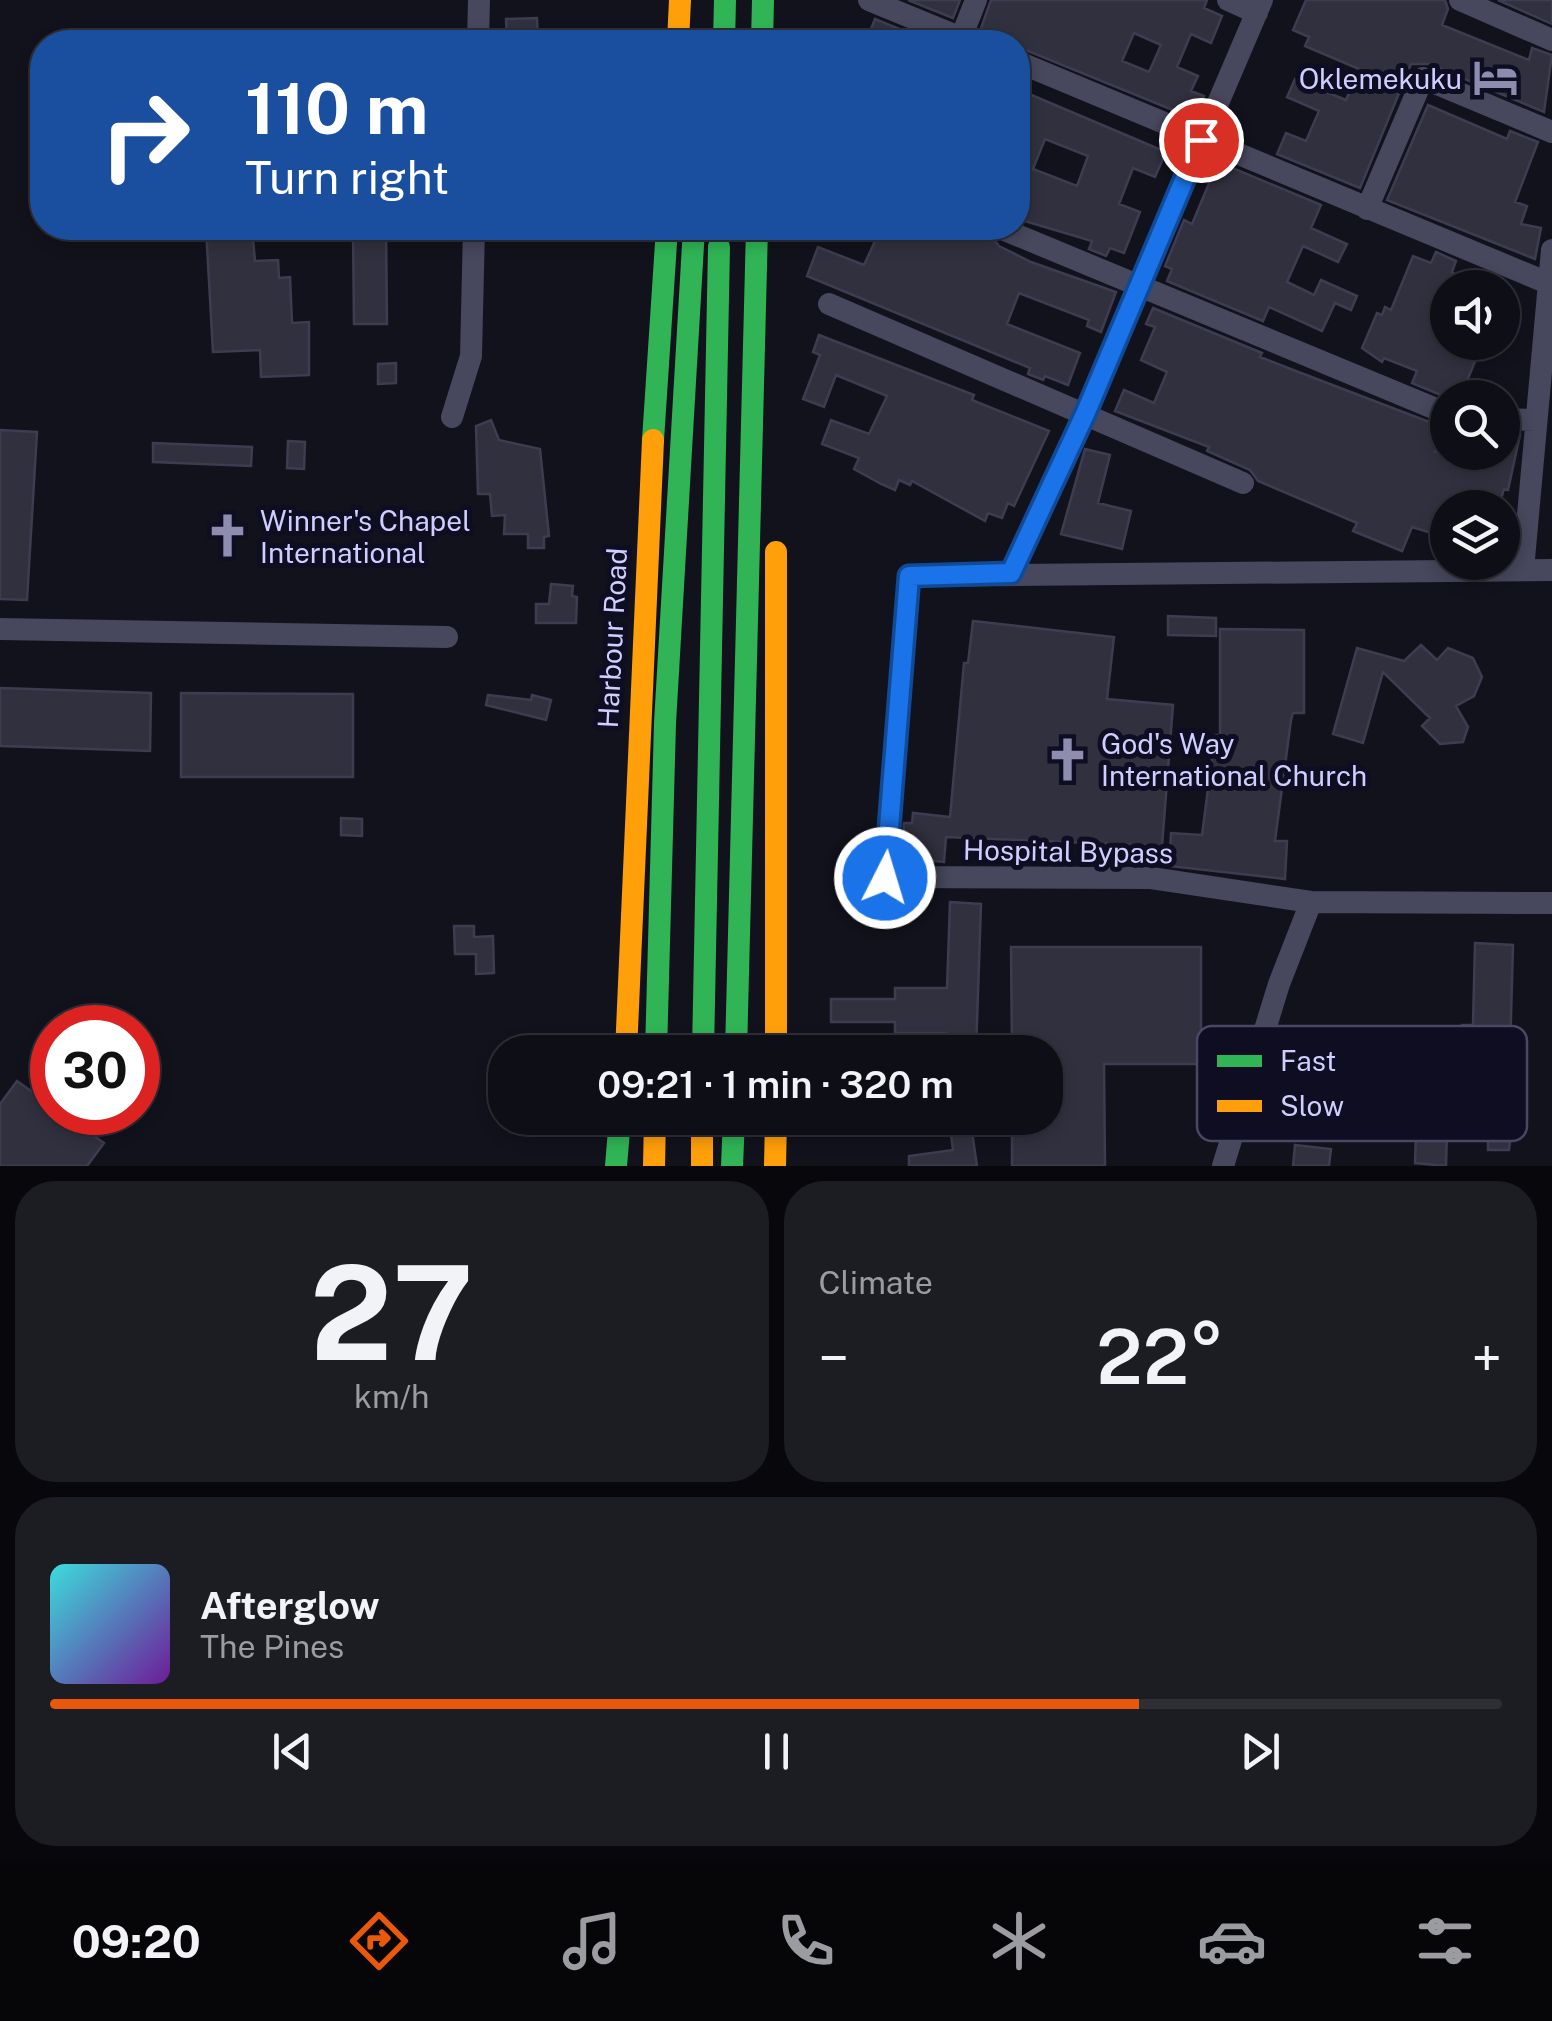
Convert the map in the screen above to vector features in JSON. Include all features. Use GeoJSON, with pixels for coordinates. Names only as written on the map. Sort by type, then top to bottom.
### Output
{"type":"FeatureCollection","features":[{"type":"Feature","properties":{"kind":"main road"},"geometry":{"type":"LineString","coordinates":[[679,30],[680,0]]}},
{"type":"Feature","properties":{"kind":"main road"},"geometry":{"type":"LineString","coordinates":[[724,30],[725,0]]}},
{"type":"Feature","properties":{"kind":"main road"},"geometry":{"type":"LineString","coordinates":[[762,30],[763,0]]}},
{"type":"Feature","properties":{"kind":"main road","name":"Harbour Road"},"geometry":{"type":"LineString","coordinates":[[626,1035],[631,870],[666,240]]}},
{"type":"Feature","properties":{"kind":"main road"},"geometry":{"type":"LineString","coordinates":[[656,1035],[666,705],[693,240]]}},
{"type":"Feature","properties":{"kind":"main road"},"geometry":{"type":"LineString","coordinates":[[702,1035],[719,240]]}},
{"type":"Feature","properties":{"kind":"main road"},"geometry":{"type":"LineString","coordinates":[[736,1035],[757,240]]}},
{"type":"Feature","properties":{"kind":"main road"},"geometry":{"type":"LineString","coordinates":[[755,285],[770,356],[776,418]]}},
{"type":"Feature","properties":{"kind":"main road"},"geometry":{"type":"LineString","coordinates":[[776,536],[776,1035]]}},
{"type":"Feature","properties":{"kind":"main road"},"geometry":{"type":"LineString","coordinates":[[616,1166],[619,1135]]}},
{"type":"Feature","properties":{"kind":"main road"},"geometry":{"type":"LineString","coordinates":[[654,1166],[655,1135]]}},
{"type":"Feature","properties":{"kind":"main road"},"geometry":{"type":"LineString","coordinates":[[702,1135],[702,1166]]}},
{"type":"Feature","properties":{"kind":"main road"},"geometry":{"type":"LineString","coordinates":[[732,1166],[733,1135]]}},
{"type":"Feature","properties":{"kind":"main road"},"geometry":{"type":"LineString","coordinates":[[776,1135],[776,1166]]}},
{"type":"Feature","properties":{"kind":"street"},"geometry":{"type":"LineString","coordinates":[[478,30],[479,0]]}},
{"type":"Feature","properties":{"kind":"street"},"geometry":{"type":"LineString","coordinates":[[870,0],[942,30]]}},
{"type":"Feature","properties":{"kind":"street"},"geometry":{"type":"LineString","coordinates":[[968,30],[976,0]]}},
{"type":"Feature","properties":{"kind":"street"},"geometry":{"type":"LineString","coordinates":[[1228,0],[1259,6],[1086,412],[1011,573],[1552,570]]}},
{"type":"Feature","properties":{"kind":"street"},"geometry":{"type":"LineString","coordinates":[[1460,0],[1552,40]]}},
{"type":"Feature","properties":{"kind":"street"},"geometry":{"type":"LineString","coordinates":[[1030,67],[1548,283]]}},
{"type":"Feature","properties":{"kind":"street"},"geometry":{"type":"LineString","coordinates":[[1368,209],[1423,78],[1552,132]]}},
{"type":"Feature","properties":{"kind":"street"},"geometry":{"type":"LineString","coordinates":[[452,417],[471,356],[474,240]]}},
{"type":"Feature","properties":{"kind":"street"},"geometry":{"type":"LineString","coordinates":[[1030,240],[1430,406]]}},
{"type":"Feature","properties":{"kind":"street"},"geometry":{"type":"LineString","coordinates":[[1523,570],[1552,250]]}},
{"type":"Feature","properties":{"kind":"street"},"geometry":{"type":"LineString","coordinates":[[829,304],[1086,412],[1242,484]]}},
{"type":"Feature","properties":{"kind":"street"},"geometry":{"type":"LineString","coordinates":[[1520,420],[1536,420]]}},
{"type":"Feature","properties":{"kind":"street","name":"Hospital Bypass"},"geometry":{"type":"LineString","coordinates":[[1011,573],[909,576],[885,878],[1151,878],[1311,902]]}},
{"type":"Feature","properties":{"kind":"street"},"geometry":{"type":"LineString","coordinates":[[0,629],[447,637]]}},
{"type":"Feature","properties":{"kind":"street"},"geometry":{"type":"LineString","coordinates":[[1266,1026],[1311,902],[1552,903]]}},
{"type":"Feature","properties":{"kind":"street"},"geometry":{"type":"LineString","coordinates":[[1223,1166],[1231,1141]]}},
{"type":"Feature","properties":{"kind":"building"},"geometry":{"type":"Polygon","coordinates":[[[908,0],[960,0],[953,18],[908,0]]]}},
{"type":"Feature","properties":{"kind":"building"},"geometry":{"type":"Polygon","coordinates":[[[991,0],[1207,0],[1204,8],[1222,16],[1211,43],[1191,34],[1177,67],[1198,76],[1191,91],[1204,96],[1195,119],[1030,52],[1030,30],[980,30],[991,0]],[[1134,33],[1122,61],[1149,72],[1161,45],[1134,33]]]}},
{"type":"Feature","properties":{"kind":"building"},"geometry":{"type":"Polygon","coordinates":[[[1306,0],[1445,0],[1448,9],[1442,25],[1529,60],[1532,48],[1552,55],[1544,112],[1429,64],[1411,64],[1360,188],[1277,154],[1286,133],[1306,141],[1319,111],[1287,97],[1295,79],[1346,100],[1359,69],[1305,46],[1309,37],[1293,30],[1306,0]]]}},
{"type":"Feature","properties":{"kind":"building"},"geometry":{"type":"Polygon","coordinates":[[[1498,0],[1552,0],[1552,24],[1498,0]]]}},
{"type":"Feature","properties":{"kind":"building"},"geometry":{"type":"Polygon","coordinates":[[[537,18],[538,30],[506,30],[506,19],[537,18]]]}},
{"type":"Feature","properties":{"kind":"building"},"geometry":{"type":"Polygon","coordinates":[[[875,19],[902,30],[871,30],[875,19]]]}},
{"type":"Feature","properties":{"kind":"building"},"geometry":{"type":"Polygon","coordinates":[[[1030,94],[1166,152],[1155,177],[1133,168],[1119,204],[1140,212],[1124,253],[1110,248],[1106,256],[1089,249],[1092,241],[1030,223],[1030,94]],[[1045,139],[1033,169],[1077,186],[1088,156],[1045,139]]]}},
{"type":"Feature","properties":{"kind":"building"},"geometry":{"type":"Polygon","coordinates":[[[1428,105],[1507,139],[1510,131],[1538,142],[1515,202],[1527,206],[1521,224],[1541,228],[1535,259],[1387,200],[1428,105]]]}},
{"type":"Feature","properties":{"kind":"building"},"geometry":{"type":"Polygon","coordinates":[[[1211,159],[1321,205],[1311,228],[1347,244],[1338,262],[1303,246],[1287,282],[1314,295],[1321,280],[1357,296],[1351,310],[1335,303],[1322,331],[1269,307],[1263,321],[1167,281],[1172,269],[1165,266],[1184,220],[1192,224],[1215,169],[1208,166],[1211,159]]]}},
{"type":"Feature","properties":{"kind":"building"},"geometry":{"type":"Polygon","coordinates":[[[207,240],[253,240],[255,261],[278,260],[279,278],[290,277],[292,323],[309,322],[309,375],[261,377],[260,350],[213,352],[207,240]]]}},
{"type":"Feature","properties":{"kind":"building"},"geometry":{"type":"Polygon","coordinates":[[[353,240],[386,240],[387,324],[354,324],[353,240]]]}},
{"type":"Feature","properties":{"kind":"building"},"geometry":{"type":"Polygon","coordinates":[[[875,240],[994,240],[1031,262],[1116,292],[1101,332],[1087,326],[1089,320],[1019,293],[1007,324],[1080,353],[1068,385],[1028,374],[1030,368],[807,276],[818,247],[864,265],[875,240]]]}},
{"type":"Feature","properties":{"kind":"building"},"geometry":{"type":"Polygon","coordinates":[[[1436,252],[1456,261],[1453,270],[1430,270],[1430,360],[1476,360],[1467,380],[1430,380],[1430,390],[1412,383],[1417,371],[1384,358],[1382,362],[1362,348],[1377,313],[1382,315],[1385,307],[1391,310],[1413,256],[1431,263],[1436,252]]]}},
{"type":"Feature","properties":{"kind":"building"},"geometry":{"type":"Polygon","coordinates":[[[1153,308],[1262,353],[1260,357],[1430,422],[1430,470],[1512,470],[1508,490],[1430,490],[1430,532],[1412,527],[1402,551],[1353,531],[1357,523],[1258,481],[1250,470],[1207,451],[1209,447],[1115,411],[1124,390],[1154,403],[1167,372],[1141,360],[1155,327],[1146,324],[1153,308]]]}},
{"type":"Feature","properties":{"kind":"building"},"geometry":{"type":"Polygon","coordinates":[[[819,335],[974,395],[972,400],[1049,431],[1014,506],[1008,503],[1002,518],[988,513],[985,521],[912,481],[910,485],[899,480],[895,490],[881,484],[854,469],[859,458],[822,444],[831,420],[869,434],[887,396],[836,375],[824,407],[803,399],[820,355],[813,352],[819,335]]]}},
{"type":"Feature","properties":{"kind":"building"},"geometry":{"type":"Polygon","coordinates":[[[396,363],[396,383],[378,384],[378,364],[396,363]]]}},
{"type":"Feature","properties":{"kind":"building"},"geometry":{"type":"Polygon","coordinates":[[[491,420],[499,440],[540,449],[549,536],[544,537],[544,548],[528,548],[528,534],[504,534],[505,515],[492,516],[490,494],[478,494],[476,426],[491,420]]]}},
{"type":"Feature","properties":{"kind":"building"},"geometry":{"type":"Polygon","coordinates":[[[0,430],[37,432],[27,600],[0,599],[0,430]]]}},
{"type":"Feature","properties":{"kind":"building"},"geometry":{"type":"Polygon","coordinates":[[[288,441],[305,442],[304,469],[287,468],[288,441]]]}},
{"type":"Feature","properties":{"kind":"building"},"geometry":{"type":"Polygon","coordinates":[[[153,443],[252,447],[251,466],[153,462],[153,443]]]}},
{"type":"Feature","properties":{"kind":"building"},"geometry":{"type":"Polygon","coordinates":[[[1085,449],[1110,455],[1098,503],[1131,511],[1122,549],[1061,534],[1085,449]]]}},
{"type":"Feature","properties":{"kind":"building"},"geometry":{"type":"Polygon","coordinates":[[[426,515],[426,533],[406,534],[405,516],[426,515]]]}},
{"type":"Feature","properties":{"kind":"building"},"geometry":{"type":"Polygon","coordinates":[[[551,584],[573,586],[572,596],[577,597],[576,623],[536,623],[536,604],[549,604],[551,584]]]}},
{"type":"Feature","properties":{"kind":"building"},"geometry":{"type":"Polygon","coordinates":[[[1168,616],[1216,618],[1216,636],[1168,635],[1168,616]]]}},
{"type":"Feature","properties":{"kind":"building"},"geometry":{"type":"Polygon","coordinates":[[[973,621],[1114,637],[1107,699],[1173,705],[1162,846],[946,837],[944,862],[910,858],[911,846],[903,845],[904,823],[912,823],[913,813],[950,817],[964,663],[968,663],[973,621]]]}},
{"type":"Feature","properties":{"kind":"building"},"geometry":{"type":"Polygon","coordinates":[[[1220,629],[1304,630],[1304,713],[1293,713],[1291,720],[1275,841],[1287,841],[1285,879],[1169,866],[1171,833],[1202,835],[1215,735],[1220,735],[1220,629]]]}},
{"type":"Feature","properties":{"kind":"building"},"geometry":{"type":"Polygon","coordinates":[[[1421,645],[1437,660],[1448,648],[1473,658],[1482,677],[1474,696],[1456,706],[1468,727],[1463,742],[1440,744],[1422,726],[1430,718],[1383,672],[1363,743],[1333,734],[1357,648],[1404,661],[1421,645]]]}},
{"type":"Feature","properties":{"kind":"building"},"geometry":{"type":"Polygon","coordinates":[[[0,688],[151,693],[150,751],[0,746],[0,688]]]}},
{"type":"Feature","properties":{"kind":"building"},"geometry":{"type":"Polygon","coordinates":[[[181,693],[353,694],[353,777],[181,777],[181,693]]]}},
{"type":"Feature","properties":{"kind":"building"},"geometry":{"type":"Polygon","coordinates":[[[488,695],[531,700],[532,695],[551,700],[546,720],[486,705],[488,695]]]}},
{"type":"Feature","properties":{"kind":"building"},"geometry":{"type":"Polygon","coordinates":[[[341,818],[362,819],[362,836],[341,835],[341,818]]]}},
{"type":"Feature","properties":{"kind":"building"},"geometry":{"type":"Polygon","coordinates":[[[950,902],[981,904],[977,1035],[895,1033],[895,1022],[831,1022],[831,999],[895,999],[895,988],[947,988],[950,902]]]}},
{"type":"Feature","properties":{"kind":"building"},"geometry":{"type":"Polygon","coordinates":[[[454,926],[474,926],[474,937],[493,936],[494,973],[476,974],[476,954],[455,954],[454,926]]]}},
{"type":"Feature","properties":{"kind":"building"},"geometry":{"type":"Polygon","coordinates":[[[1475,943],[1513,945],[1511,1026],[1462,1026],[1473,1025],[1475,943]]]}},
{"type":"Feature","properties":{"kind":"building"},"geometry":{"type":"Polygon","coordinates":[[[1011,947],[1201,947],[1197,1064],[1104,1064],[1105,1166],[1012,1166],[1012,1135],[1063,1135],[1063,1035],[1012,1035],[1011,947]]]}},
{"type":"Feature","properties":{"kind":"building"},"geometry":{"type":"Polygon","coordinates":[[[17,1081],[30,1090],[30,1135],[93,1135],[104,1143],[87,1166],[0,1166],[0,1104],[17,1081]]]}},
{"type":"Feature","properties":{"kind":"building"},"geometry":{"type":"Polygon","coordinates":[[[951,1135],[972,1135],[977,1166],[909,1166],[909,1156],[953,1150],[951,1135]]]}},
{"type":"Feature","properties":{"kind":"building"},"geometry":{"type":"Polygon","coordinates":[[[1416,1141],[1447,1141],[1446,1166],[1415,1163],[1416,1141]]]}},
{"type":"Feature","properties":{"kind":"building"},"geometry":{"type":"Polygon","coordinates":[[[1488,1141],[1510,1141],[1509,1150],[1488,1150],[1488,1141]]]}},
{"type":"Feature","properties":{"kind":"building"},"geometry":{"type":"Polygon","coordinates":[[[1295,1145],[1331,1149],[1329,1166],[1293,1166],[1295,1145]]]}},
{"type":"Feature","properties":{"kind":"traffic: fast"},"geometry":{"type":"LineString","coordinates":[[724,30],[725,0]]}},
{"type":"Feature","properties":{"kind":"traffic: fast"},"geometry":{"type":"LineString","coordinates":[[762,30],[763,0]]}},
{"type":"Feature","properties":{"kind":"traffic: fast"},"geometry":{"type":"LineString","coordinates":[[653,440],[666,240]]}},
{"type":"Feature","properties":{"kind":"traffic: fast"},"geometry":{"type":"LineString","coordinates":[[656,1035],[665,723],[693,240]]}},
{"type":"Feature","properties":{"kind":"traffic: fast"},"geometry":{"type":"LineString","coordinates":[[736,1035],[757,240]]}},
{"type":"Feature","properties":{"kind":"traffic: fast"},"geometry":{"type":"LineString","coordinates":[[703,1035],[719,247]]}},
{"type":"Feature","properties":{"kind":"traffic: fast"},"geometry":{"type":"LineString","coordinates":[[616,1166],[619,1135]]}},
{"type":"Feature","properties":{"kind":"traffic: fast"},"geometry":{"type":"LineString","coordinates":[[732,1166],[733,1135]]}},
{"type":"Feature","properties":{"kind":"traffic: slow"},"geometry":{"type":"LineString","coordinates":[[679,30],[680,0]]}},
{"type":"Feature","properties":{"kind":"traffic: slow"},"geometry":{"type":"LineString","coordinates":[[627,1035],[653,440]]}},
{"type":"Feature","properties":{"kind":"traffic: slow"},"geometry":{"type":"LineString","coordinates":[[776,552],[776,1035]]}},
{"type":"Feature","properties":{"kind":"traffic: slow"},"geometry":{"type":"LineString","coordinates":[[654,1166],[655,1135]]}},
{"type":"Feature","properties":{"kind":"traffic: slow"},"geometry":{"type":"LineString","coordinates":[[702,1135],[702,1166]]}},
{"type":"Feature","properties":{"kind":"traffic: slow"},"geometry":{"type":"LineString","coordinates":[[775,1166],[776,1135]]}},
{"type":"Feature","properties":{"kind":"place","name":"Oklemekuku"},"geometry":{"type":"Point","coordinates":[1495,78]}},
{"type":"Feature","properties":{"kind":"place","name":"Winner's Chapel International"},"geometry":{"type":"Point","coordinates":[227,536]}},
{"type":"Feature","properties":{"kind":"place","name":"God's Way International Church"},"geometry":{"type":"Point","coordinates":[1068,759]}},
{"type":"Feature","properties":{"kind":"route"},"geometry":{"type":"LineString","coordinates":[[885,878],[909,576],[1011,573],[1086,412],[1201,140]]}}]}
